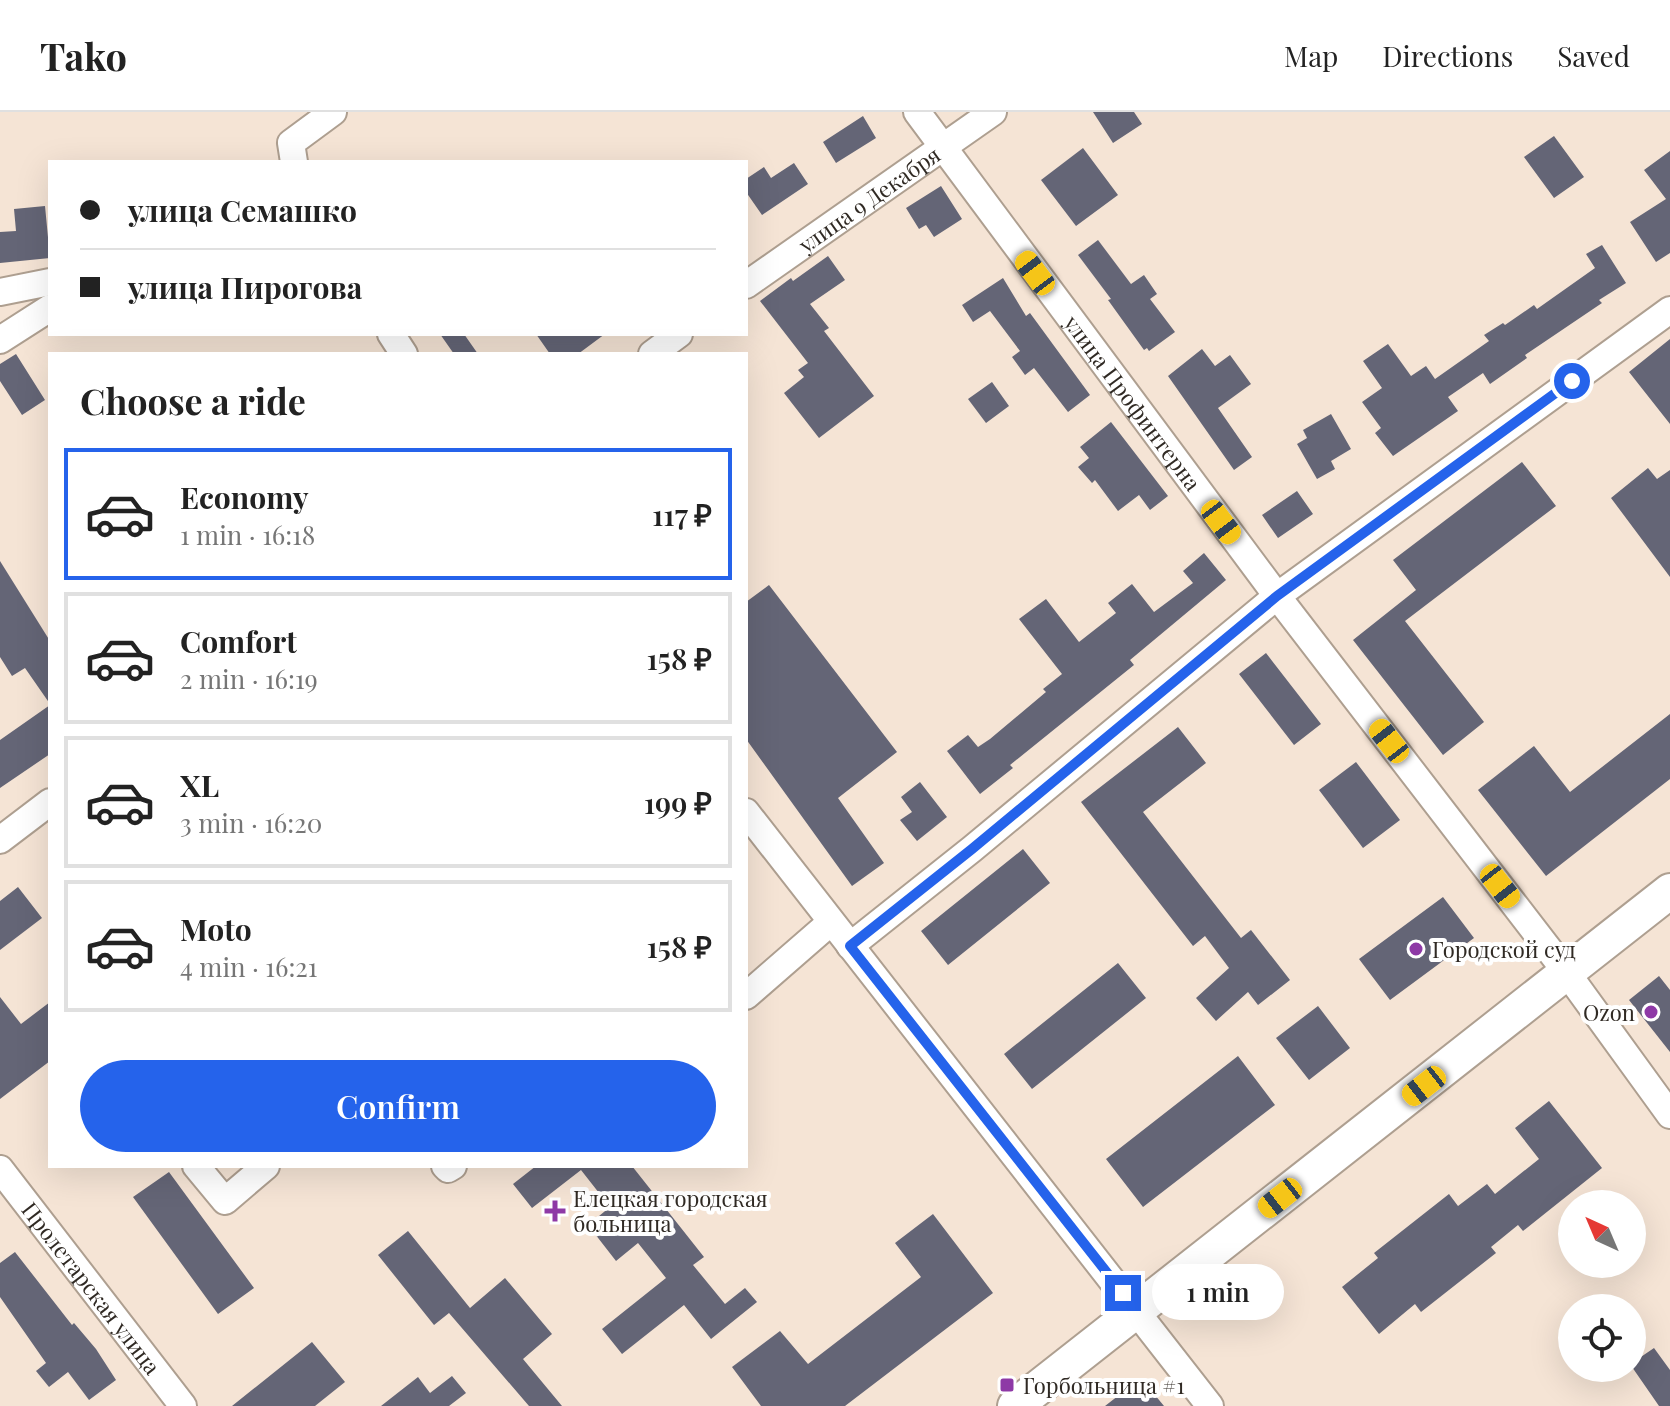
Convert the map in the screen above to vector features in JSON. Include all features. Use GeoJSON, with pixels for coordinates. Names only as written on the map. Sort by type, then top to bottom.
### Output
{"type":"FeatureCollection","features":[{"type":"Feature","properties":{"kind":"main road"},"geometry":{"type":"LineString","coordinates":[[1015,1406],[1670,891]]}},
{"type":"Feature","properties":{"kind":"street"},"geometry":{"type":"LineString","coordinates":[[294,160],[291,143],[333,112]]}},
{"type":"Feature","properties":{"kind":"street","name":"улица Профинтерна"},"geometry":{"type":"LineString","coordinates":[[917,112],[1277,596],[1567,973],[1670,1115]]}},
{"type":"Feature","properties":{"kind":"street","name":"улица 9 Декабря"},"geometry":{"type":"LineString","coordinates":[[748,284],[993,112]]}},
{"type":"Feature","properties":{"kind":"street"},"geometry":{"type":"LineString","coordinates":[[0,292],[48,282]]}},
{"type":"Feature","properties":{"kind":"street"},"geometry":{"type":"LineString","coordinates":[[0,340],[48,309]]}},
{"type":"Feature","properties":{"kind":"street"},"geometry":{"type":"LineString","coordinates":[[850,946],[1277,596],[1670,310]]}},
{"type":"Feature","properties":{"kind":"street"},"geometry":{"type":"LineString","coordinates":[[655,352],[676,336]]}},
{"type":"Feature","properties":{"kind":"street"},"geometry":{"type":"LineString","coordinates":[[0,840],[48,804]]}},
{"type":"Feature","properties":{"kind":"street"},"geometry":{"type":"LineString","coordinates":[[748,815],[1210,1406]]}},
{"type":"Feature","properties":{"kind":"street"},"geometry":{"type":"LineString","coordinates":[[748,994],[831,922]]}},
{"type":"Feature","properties":{"kind":"street"},"geometry":{"type":"LineString","coordinates":[[198,1168],[225,1201],[264,1168]]}},
{"type":"Feature","properties":{"kind":"street","name":"Пролетарская улица"},"geometry":{"type":"LineString","coordinates":[[0,1169],[183,1406]]}},
{"type":"Feature","properties":{"kind":"building"},"geometry":{"type":"Polygon","coordinates":[[[1093,112],[1134,112],[1142,124],[1113,143],[1093,112]]]}},
{"type":"Feature","properties":{"kind":"building"},"geometry":{"type":"Polygon","coordinates":[[[863,116],[876,138],[836,163],[823,142],[863,116]]]}},
{"type":"Feature","properties":{"kind":"building"},"geometry":{"type":"Polygon","coordinates":[[[1554,136],[1584,177],[1554,198],[1524,157],[1554,136]]]}},
{"type":"Feature","properties":{"kind":"building"},"geometry":{"type":"Polygon","coordinates":[[[1083,148],[1118,195],[1076,226],[1041,180],[1083,148]]]}},
{"type":"Feature","properties":{"kind":"building"},"geometry":{"type":"Polygon","coordinates":[[[1670,151],[1670,253],[1656,262],[1630,222],[1666,199],[1644,170],[1670,151]]]}},
{"type":"Feature","properties":{"kind":"building"},"geometry":{"type":"Polygon","coordinates":[[[794,163],[808,184],[762,215],[748,195],[748,178],[764,167],[771,178],[794,163]]]}},
{"type":"Feature","properties":{"kind":"building"},"geometry":{"type":"Polygon","coordinates":[[[941,186],[962,219],[934,237],[926,225],[919,229],[906,208],[941,186]]]}},
{"type":"Feature","properties":{"kind":"building"},"geometry":{"type":"Polygon","coordinates":[[[45,206],[48,258],[0,263],[0,232],[16,231],[14,209],[45,206]]]}},
{"type":"Feature","properties":{"kind":"building"},"geometry":{"type":"Polygon","coordinates":[[[1098,240],[1131,284],[1144,275],[1157,294],[1150,299],[1175,332],[1149,351],[1147,348],[1144,350],[1078,255],[1098,240]]]}},
{"type":"Feature","properties":{"kind":"building"},"geometry":{"type":"Polygon","coordinates":[[[1602,245],[1626,283],[1599,300],[1602,303],[1525,355],[1527,358],[1490,384],[1483,373],[1448,397],[1458,411],[1393,456],[1375,433],[1381,428],[1362,402],[1382,388],[1363,361],[1388,344],[1411,376],[1426,366],[1435,379],[1489,341],[1484,335],[1534,305],[1537,309],[1595,268],[1586,254],[1602,245]]]}},
{"type":"Feature","properties":{"kind":"building"},"geometry":{"type":"Polygon","coordinates":[[[828,256],[845,280],[810,304],[829,328],[824,331],[874,396],[819,438],[784,393],[804,377],[798,370],[808,363],[760,301],[828,256]]]}},
{"type":"Feature","properties":{"kind":"building"},"geometry":{"type":"Polygon","coordinates":[[[1003,278],[1026,316],[1030,313],[1090,395],[1068,412],[1034,368],[1025,375],[1012,357],[1020,351],[990,311],[973,322],[962,305],[1003,278]]]}},
{"type":"Feature","properties":{"kind":"building"},"geometry":{"type":"Polygon","coordinates":[[[441,336],[465,336],[477,352],[453,352],[441,336]]]}},
{"type":"Feature","properties":{"kind":"building"},"geometry":{"type":"Polygon","coordinates":[[[537,336],[602,336],[581,352],[549,352],[537,336]]]}},
{"type":"Feature","properties":{"kind":"building"},"geometry":{"type":"Polygon","coordinates":[[[1670,339],[1670,424],[1629,372],[1670,339]]]}},
{"type":"Feature","properties":{"kind":"building"},"geometry":{"type":"Polygon","coordinates":[[[1202,349],[1215,366],[1230,355],[1251,384],[1218,408],[1252,457],[1234,470],[1168,376],[1202,349]]]}},
{"type":"Feature","properties":{"kind":"building"},"geometry":{"type":"Polygon","coordinates":[[[16,354],[45,400],[22,415],[0,381],[0,364],[16,354]]]}},
{"type":"Feature","properties":{"kind":"building"},"geometry":{"type":"Polygon","coordinates":[[[992,382],[1009,406],[986,423],[968,399],[992,382]]]}},
{"type":"Feature","properties":{"kind":"building"},"geometry":{"type":"Polygon","coordinates":[[[1331,414],[1351,449],[1331,461],[1335,469],[1317,479],[1297,444],[1307,438],[1303,430],[1331,414]]]}},
{"type":"Feature","properties":{"kind":"building"},"geometry":{"type":"Polygon","coordinates":[[[1111,422],[1168,496],[1150,510],[1139,495],[1118,511],[1095,480],[1092,483],[1078,467],[1089,458],[1080,447],[1111,422]]]}},
{"type":"Feature","properties":{"kind":"building"},"geometry":{"type":"Polygon","coordinates":[[[1522,462],[1556,506],[1405,621],[1484,722],[1443,755],[1353,640],[1416,590],[1393,560],[1522,462]]]}},
{"type":"Feature","properties":{"kind":"building"},"geometry":{"type":"Polygon","coordinates":[[[1648,468],[1657,479],[1670,470],[1670,577],[1611,498],[1648,468]]]}},
{"type":"Feature","properties":{"kind":"building"},"geometry":{"type":"Polygon","coordinates":[[[1297,491],[1313,514],[1278,538],[1262,515],[1297,491]]]}},
{"type":"Feature","properties":{"kind":"building"},"geometry":{"type":"Polygon","coordinates":[[[1204,553],[1226,580],[1130,660],[1134,665],[1010,765],[1013,768],[980,794],[947,751],[968,735],[978,747],[990,739],[1046,692],[1043,689],[1062,674],[1019,619],[1046,599],[1079,642],[1116,613],[1108,603],[1132,584],[1154,612],[1193,583],[1183,571],[1204,553]]]}},
{"type":"Feature","properties":{"kind":"building"},"geometry":{"type":"Polygon","coordinates":[[[0,561],[48,638],[48,701],[25,668],[12,676],[0,657],[0,561]]]}},
{"type":"Feature","properties":{"kind":"building"},"geometry":{"type":"Polygon","coordinates":[[[769,585],[897,752],[838,798],[884,863],[852,886],[748,742],[748,601],[769,585]]]}},
{"type":"Feature","properties":{"kind":"building"},"geometry":{"type":"Polygon","coordinates":[[[1266,653],[1321,724],[1294,745],[1239,674],[1266,653]]]}},
{"type":"Feature","properties":{"kind":"building"},"geometry":{"type":"Polygon","coordinates":[[[48,706],[48,755],[0,788],[0,740],[48,706]]]}},
{"type":"Feature","properties":{"kind":"building"},"geometry":{"type":"Polygon","coordinates":[[[1670,714],[1670,779],[1546,876],[1478,790],[1534,746],[1570,792],[1670,714]]]}},
{"type":"Feature","properties":{"kind":"building"},"geometry":{"type":"Polygon","coordinates":[[[1178,727],[1206,763],[1143,812],[1241,938],[1251,930],[1290,980],[1258,1005],[1248,992],[1216,1021],[1196,998],[1229,968],[1205,936],[1193,946],[1081,802],[1178,727]]]}},
{"type":"Feature","properties":{"kind":"building"},"geometry":{"type":"Polygon","coordinates":[[[1356,762],[1400,820],[1363,848],[1319,790],[1356,762]]]}},
{"type":"Feature","properties":{"kind":"building"},"geometry":{"type":"Polygon","coordinates":[[[920,782],[947,817],[917,841],[900,820],[912,812],[901,797],[920,782]]]}},
{"type":"Feature","properties":{"kind":"building"},"geometry":{"type":"Polygon","coordinates":[[[1023,849],[1050,883],[948,965],[921,931],[1023,849]]]}},
{"type":"Feature","properties":{"kind":"building"},"geometry":{"type":"Polygon","coordinates":[[[18,887],[42,918],[0,950],[0,901],[18,887]]]}},
{"type":"Feature","properties":{"kind":"building","name":"Городской суд"},"geometry":{"type":"Polygon","coordinates":[[[1443,897],[1474,938],[1390,1000],[1359,959],[1443,897]]]}},
{"type":"Feature","properties":{"kind":"building"},"geometry":{"type":"Polygon","coordinates":[[[1118,963],[1146,998],[1032,1089],[1004,1054],[1118,963]]]}},
{"type":"Feature","properties":{"kind":"building"},"geometry":{"type":"Polygon","coordinates":[[[1659,976],[1670,990],[1670,1052],[1629,1000],[1659,976]]]}},
{"type":"Feature","properties":{"kind":"building"},"geometry":{"type":"Polygon","coordinates":[[[0,997],[21,1024],[48,1004],[48,1063],[0,1099],[0,997]]]}},
{"type":"Feature","properties":{"kind":"building"},"geometry":{"type":"Polygon","coordinates":[[[1318,1006],[1350,1048],[1309,1080],[1276,1038],[1318,1006]]]}},
{"type":"Feature","properties":{"kind":"building"},"geometry":{"type":"Polygon","coordinates":[[[1238,1056],[1275,1105],[1143,1207],[1106,1159],[1238,1056]]]}},
{"type":"Feature","properties":{"kind":"building"},"geometry":{"type":"Polygon","coordinates":[[[1549,1101],[1602,1168],[1574,1190],[1558,1190],[1558,1203],[1523,1231],[1518,1225],[1491,1247],[1496,1253],[1421,1312],[1415,1304],[1379,1334],[1342,1287],[1378,1258],[1374,1253],[1449,1194],[1458,1206],[1487,1184],[1495,1194],[1539,1159],[1515,1128],[1549,1101]]]}},
{"type":"Feature","properties":{"kind":"building"},"geometry":{"type":"Polygon","coordinates":[[[533,1168],[634,1168],[704,1257],[693,1265],[725,1304],[745,1288],[757,1302],[711,1339],[684,1305],[622,1354],[602,1329],[666,1278],[638,1243],[616,1261],[588,1225],[610,1207],[581,1170],[532,1208],[513,1184],[533,1168]]]}},
{"type":"Feature","properties":{"kind":"building"},"geometry":{"type":"Polygon","coordinates":[[[169,1172],[254,1288],[218,1314],[133,1197],[169,1172]]]}},
{"type":"Feature","properties":{"kind":"building"},"geometry":{"type":"Polygon","coordinates":[[[933,1214],[993,1293],[845,1406],[761,1406],[732,1367],[780,1331],[808,1364],[921,1277],[895,1243],[933,1214]]]}},
{"type":"Feature","properties":{"kind":"building"},"geometry":{"type":"Polygon","coordinates":[[[408,1231],[470,1308],[505,1278],[552,1334],[523,1359],[562,1406],[529,1406],[449,1313],[434,1325],[378,1255],[408,1231]]]}},
{"type":"Feature","properties":{"kind":"building"},"geometry":{"type":"Polygon","coordinates":[[[15,1252],[72,1325],[74,1323],[96,1349],[116,1380],[89,1400],[68,1372],[49,1387],[36,1371],[46,1363],[0,1297],[0,1263],[15,1252]]]}},
{"type":"Feature","properties":{"kind":"building"},"geometry":{"type":"Polygon","coordinates":[[[312,1342],[345,1382],[315,1406],[232,1406],[312,1342]]]}},
{"type":"Feature","properties":{"kind":"building"},"geometry":{"type":"Polygon","coordinates":[[[1654,1348],[1670,1370],[1670,1406],[1659,1406],[1642,1382],[1646,1382],[1646,1353],[1654,1348]]]}},
{"type":"Feature","properties":{"kind":"building"},"geometry":{"type":"Polygon","coordinates":[[[452,1376],[466,1393],[449,1406],[381,1406],[418,1377],[430,1393],[452,1376]]]}},
{"type":"Feature","properties":{"kind":"building"},"geometry":{"type":"Polygon","coordinates":[[[1141,1378],[1164,1406],[1105,1406],[1141,1378]]]}},
{"type":"Feature","properties":{"kind":"place","name":"Городской суд"},"geometry":{"type":"Point","coordinates":[1416,949]}},
{"type":"Feature","properties":{"kind":"place","name":"Ozon"},"geometry":{"type":"Point","coordinates":[1651,1012]}},
{"type":"Feature","properties":{"kind":"place","name":"Елецкая городская больница"},"geometry":{"type":"Point","coordinates":[555,1211]}},
{"type":"Feature","properties":{"kind":"place","name":"Горбольница #1"},"geometry":{"type":"Point","coordinates":[1007,1385]}},
{"type":"Feature","properties":{"kind":"route"},"geometry":{"type":"LineString","coordinates":[[1123,1293],[850,946],[1277,596],[1572,381]]}}]}
